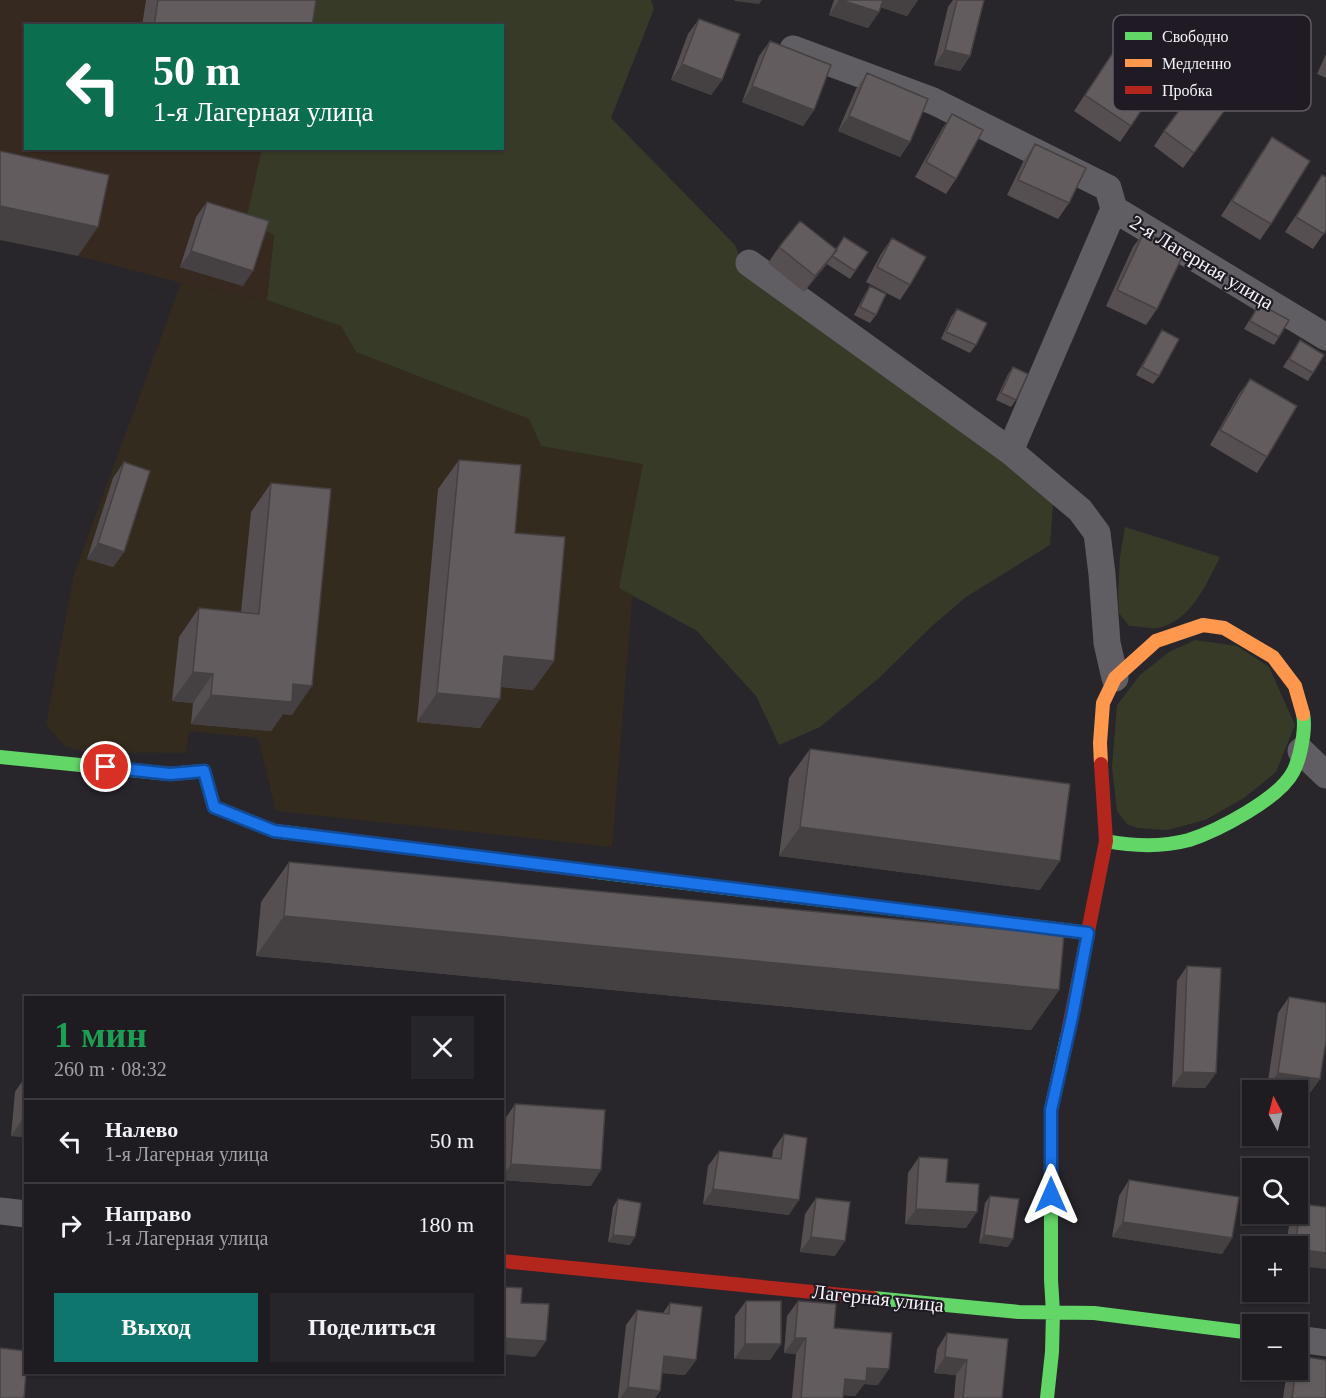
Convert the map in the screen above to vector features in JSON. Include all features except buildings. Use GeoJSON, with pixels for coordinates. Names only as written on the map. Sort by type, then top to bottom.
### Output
{"type":"FeatureCollection","features":[{"type":"Feature","properties":{"kind":"street","name":"2-я Лагерная улица"},"geometry":{"type":"LineString","coordinates":[[793,48],[933,101],[1108,188],[1114,209],[1326,337]]}},
{"type":"Feature","properties":{"kind":"street"},"geometry":{"type":"LineString","coordinates":[[1010,451],[1114,209]]}},
{"type":"Feature","properties":{"kind":"street"},"geometry":{"type":"LineString","coordinates":[[749,263],[1010,451],[1080,510],[1097,533],[1107,643],[1115,678]]}},
{"type":"Feature","properties":{"kind":"street"},"geometry":{"type":"LineString","coordinates":[[1047,1398],[1053,1312],[1051,1110],[1072,1017],[1106,841],[1100,743],[1103,703],[1115,678],[1156,641],[1203,625],[1224,628],[1273,657],[1295,686],[1305,720],[1301,751],[1292,774],[1271,796],[1212,830],[1188,840],[1125,845],[1106,841]]}},
{"type":"Feature","properties":{"kind":"street"},"geometry":{"type":"LineString","coordinates":[[1301,751],[1326,775]]}},
{"type":"Feature","properties":{"kind":"street"},"geometry":{"type":"LineString","coordinates":[[0,757],[170,774],[204,771],[214,807],[274,831],[1088,933]]}},
{"type":"Feature","properties":{"kind":"street"},"geometry":{"type":"LineString","coordinates":[[0,1211],[24,1214]]}},
{"type":"Feature","properties":{"kind":"street","name":"Лагерная улица"},"geometry":{"type":"LineString","coordinates":[[504,1261],[1019,1312],[1094,1313],[1242,1333]]}},
{"type":"Feature","properties":{"kind":"street"},"geometry":{"type":"LineString","coordinates":[[1308,1340],[1326,1343]]}},
{"type":"Feature","properties":{"kind":"shaded area"},"geometry":{"type":"Polygon","coordinates":[[[0,0],[304,0],[300,24],[24,24],[24,150],[272,150],[274,236],[267,300],[181,283],[78,256],[0,240],[0,0]]]}},
{"type":"Feature","properties":{"kind":"shaded area"},"geometry":{"type":"Polygon","coordinates":[[[181,283],[267,300],[341,326],[356,352],[529,419],[541,446],[643,464],[612,847],[276,811],[258,738],[189,731],[186,753],[85,752],[64,746],[46,724],[74,574],[181,283]]]}},
{"type":"Feature","properties":{"kind":"green space"},"geometry":{"type":"Polygon","coordinates":[[[296,0],[651,0],[654,9],[611,118],[735,245],[743,266],[1001,455],[1053,502],[1050,545],[966,597],[932,626],[879,678],[820,727],[779,745],[756,696],[697,631],[619,588],[643,464],[541,446],[529,419],[356,352],[341,326],[267,300],[274,236],[252,220],[246,220],[262,150],[504,150],[504,24],[290,24],[296,0]]]}},
{"type":"Feature","properties":{"kind":"green space"},"geometry":{"type":"Polygon","coordinates":[[[1125,527],[1220,557],[1196,600],[1188,610],[1169,625],[1157,628],[1129,626],[1119,613],[1120,557],[1125,527]]]}},
{"type":"Feature","properties":{"kind":"green space"},"geometry":{"type":"Polygon","coordinates":[[[1195,640],[1237,646],[1269,667],[1295,725],[1276,772],[1244,798],[1205,820],[1167,830],[1137,828],[1127,824],[1117,811],[1112,767],[1117,705],[1140,675],[1169,652],[1195,640]]]}},
{"type":"Feature","properties":{"kind":"traffic: fast"},"geometry":{"type":"LineString","coordinates":[[1106,841],[1126,844],[1169,844],[1201,836],[1246,813],[1275,793],[1293,772],[1302,741],[1303,714]]}},
{"type":"Feature","properties":{"kind":"traffic: fast"},"geometry":{"type":"LineString","coordinates":[[0,757],[170,774],[204,771],[214,807],[274,831],[307,835]]}},
{"type":"Feature","properties":{"kind":"traffic: fast"},"geometry":{"type":"LineString","coordinates":[[589,871],[1088,933]]}},
{"type":"Feature","properties":{"kind":"traffic: fast"},"geometry":{"type":"LineString","coordinates":[[1047,1398],[1053,1312],[1051,1110],[1067,1037]]}},
{"type":"Feature","properties":{"kind":"traffic: fast"},"geometry":{"type":"LineString","coordinates":[[873,1298],[1019,1312],[1094,1313],[1242,1332]]}},
{"type":"Feature","properties":{"kind":"traffic: slow"},"geometry":{"type":"LineString","coordinates":[[1101,764],[1103,703],[1115,678],[1156,641],[1203,625],[1224,628],[1273,657],[1295,686],[1303,714]]}},
{"type":"Feature","properties":{"kind":"traffic: jam"},"geometry":{"type":"LineString","coordinates":[[1067,1037],[1106,841],[1101,764]]}},
{"type":"Feature","properties":{"kind":"traffic: jam"},"geometry":{"type":"LineString","coordinates":[[307,835],[589,871]]}},
{"type":"Feature","properties":{"kind":"traffic: jam"},"geometry":{"type":"LineString","coordinates":[[504,1261],[873,1298]]}},
{"type":"Feature","properties":{"kind":"route"},"geometry":{"type":"LineString","coordinates":[[106,767],[170,774],[204,771],[214,807],[274,831],[1088,933],[1051,1110],[1051,1195]]}}]}
